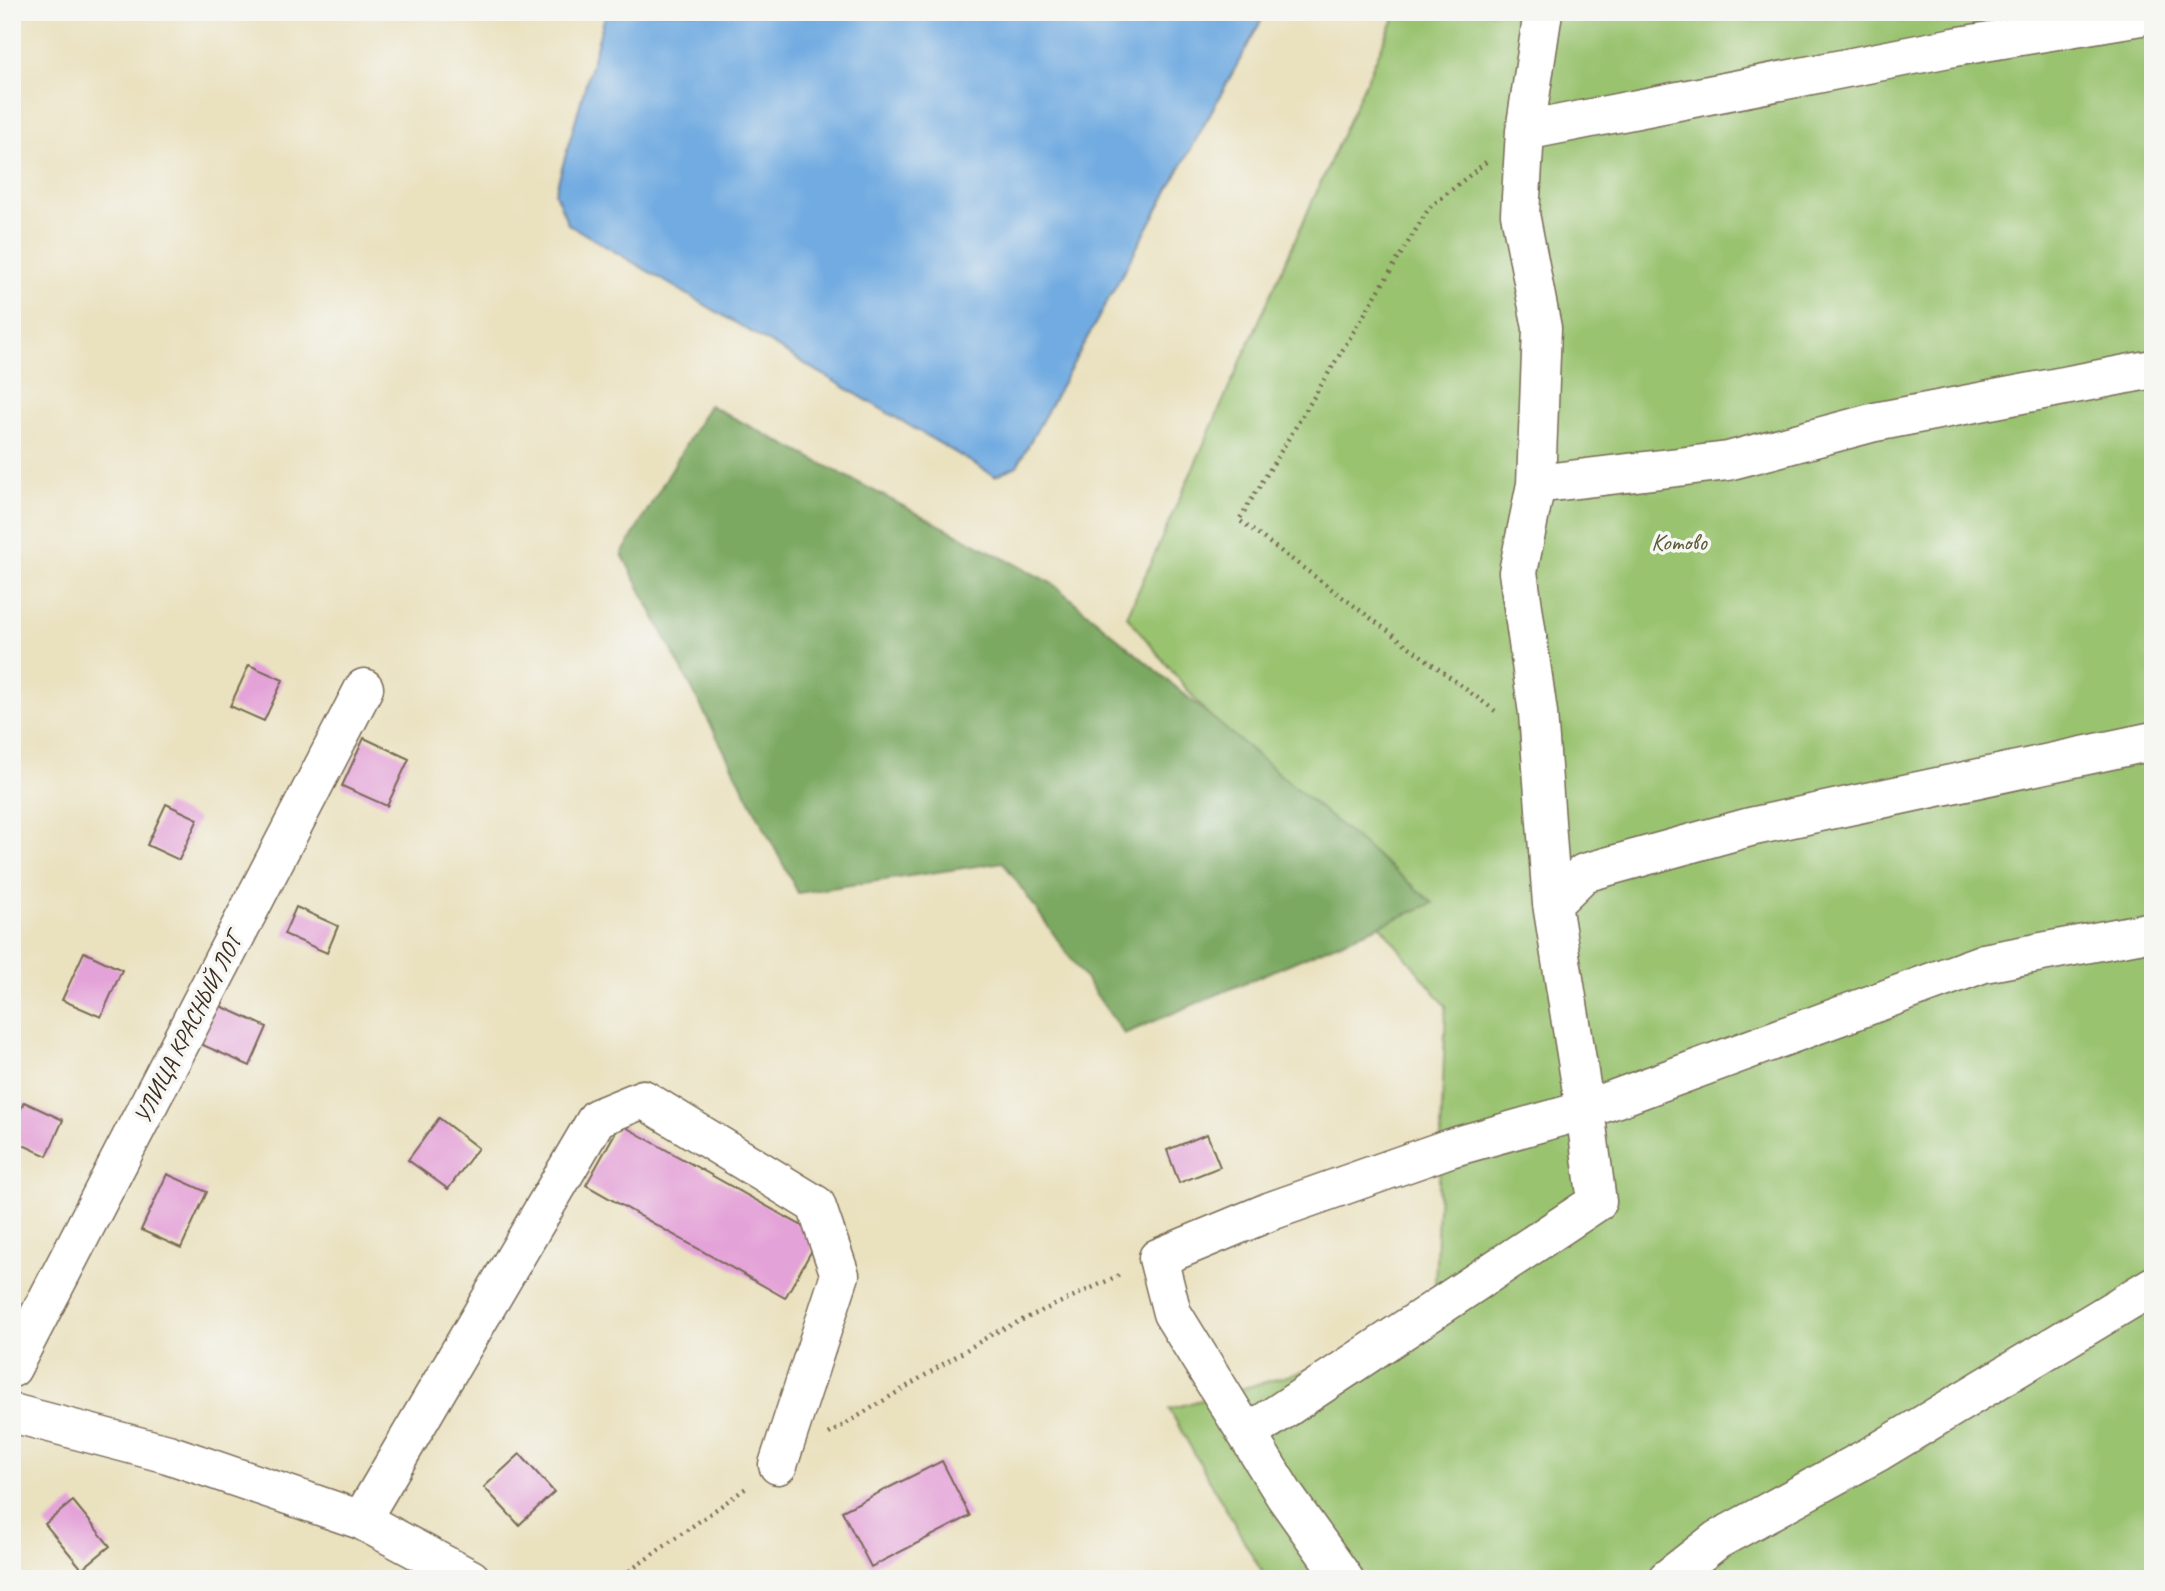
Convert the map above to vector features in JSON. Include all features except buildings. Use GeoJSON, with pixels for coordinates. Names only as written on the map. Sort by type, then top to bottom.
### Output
{"type":"FeatureCollection","features":[{"type":"Feature","properties":{"kind":"street"},"geometry":{"type":"LineString","coordinates":[[1247,1434],[1597,1202],[1552,904],[1540,745],[1518,572],[1536,484],[1542,328],[1520,214],[1525,131],[1543,12]]}},
{"type":"Feature","properties":{"kind":"street"},"geometry":{"type":"LineString","coordinates":[[1525,131],[1954,47],[2153,14]]}},
{"type":"Feature","properties":{"kind":"street"},"geometry":{"type":"LineString","coordinates":[[1536,484],[1728,461],[1875,422],[2153,369]]}},
{"type":"Feature","properties":{"kind":"street","name":"УЛИЦА КРАСНЫЙ ЛОГ"},"geometry":{"type":"LineString","coordinates":[[12,1368],[364,688]]}},
{"type":"Feature","properties":{"kind":"street"},"geometry":{"type":"LineString","coordinates":[[1552,904],[1584,873],[1749,827],[2153,741]]}},
{"type":"Feature","properties":{"kind":"street"},"geometry":{"type":"LineString","coordinates":[[1344,1579],[1285,1496],[1172,1313],[1158,1258],[1270,1210],[1450,1148],[1585,1110],[1984,963],[2153,931]]}},
{"type":"Feature","properties":{"kind":"street"},"geometry":{"type":"LineString","coordinates":[[361,1520],[597,1118],[643,1099],[816,1205],[840,1275],[778,1465]]}},
{"type":"Feature","properties":{"kind":"street"},"geometry":{"type":"LineString","coordinates":[[1667,1579],[1717,1540],[1878,1452],[2153,1286]]}},
{"type":"Feature","properties":{"kind":"street"},"geometry":{"type":"LineString","coordinates":[[12,1413],[168,1454],[361,1520],[471,1579]]}},
{"type":"Feature","properties":{"kind":"path"},"geometry":{"type":"LineString","coordinates":[[1525,131],[1429,208],[1239,520],[1540,745]]}},
{"type":"Feature","properties":{"kind":"path"},"geometry":{"type":"LineString","coordinates":[[618,1579],[778,1465],[994,1333],[1158,1258]]}},
{"type":"Feature","properties":{"kind":"green space","name":"Котово"},"geometry":{"type":"Polygon","coordinates":[[[1397,12],[2153,12],[2153,1579],[1266,1579],[1169,1409],[1433,1335],[1446,1006],[1127,616],[1397,12]]]}},
{"type":"Feature","properties":{"kind":"green space"},"geometry":{"type":"Polygon","coordinates":[[[709,405],[1053,584],[1433,903],[1124,1034],[1003,862],[798,893],[622,554],[709,405]]]}},
{"type":"Feature","properties":{"kind":"water"},"geometry":{"type":"Polygon","coordinates":[[[606,12],[1266,12],[1017,466],[995,476],[568,224],[555,193],[606,12]]]}}]}
